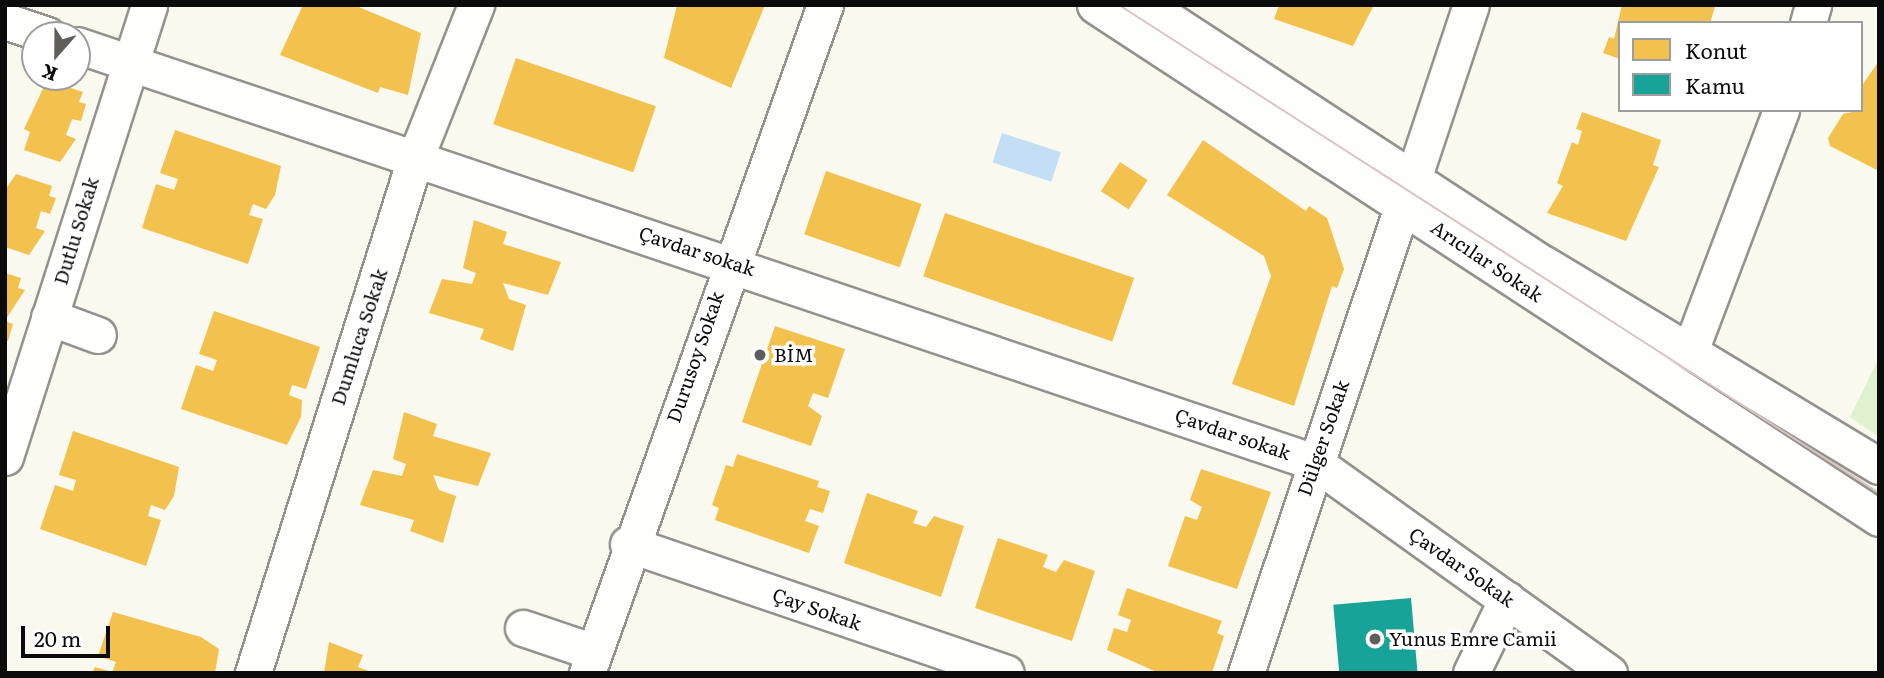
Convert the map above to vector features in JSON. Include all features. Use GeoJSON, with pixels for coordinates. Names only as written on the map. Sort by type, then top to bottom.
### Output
{"type":"FeatureCollection","features":[{"type":"Feature","properties":{"kind":"street","name":"Dutlu Sokak"},"geometry":{"type":"LineString","coordinates":[[5,457],[149,5]]}},
{"type":"Feature","properties":{"kind":"street","name":"Dumluca Sokak"},"geometry":{"type":"LineString","coordinates":[[253,673],[415,159],[476,5]]}},
{"type":"Feature","properties":{"kind":"street","name":"Durusoy Sokak"},"geometry":{"type":"LineString","coordinates":[[590,662],[628,544],[729,261],[825,5]]}},
{"type":"Feature","properties":{"kind":"street","name":"Arıcılar Sokak"},"geometry":{"type":"LineString","coordinates":[[1095,5],[1408,192],[1743,434],[1879,518]]}},
{"type":"Feature","properties":{"kind":"street","name":"Dülger Sokak"},"geometry":{"type":"LineString","coordinates":[[1246,673],[1314,463],[1471,5]]}},
{"type":"Feature","properties":{"kind":"street"},"geometry":{"type":"LineString","coordinates":[[1150,6],[1408,192],[1690,351],[1879,466]]}},
{"type":"Feature","properties":{"kind":"street","name":"Çavdar sokak"},"geometry":{"type":"LineString","coordinates":[[91,50],[729,261],[1314,463]]}},
{"type":"Feature","properties":{"kind":"street"},"geometry":{"type":"LineString","coordinates":[[1690,351],[1780,112]]}},
{"type":"Feature","properties":{"kind":"street"},"geometry":{"type":"LineString","coordinates":[[49,317],[98,335]]}},
{"type":"Feature","properties":{"kind":"street","name":"Çavdar Sokak"},"geometry":{"type":"LineString","coordinates":[[1314,463],[1609,673]]}},
{"type":"Feature","properties":{"kind":"street","name":"Çay Sokak"},"geometry":{"type":"LineString","coordinates":[[628,544],[1006,673]]}},
{"type":"Feature","properties":{"kind":"street"},"geometry":{"type":"LineString","coordinates":[[1471,673],[1507,600]]}},
{"type":"Feature","properties":{"kind":"street"},"geometry":{"type":"LineString","coordinates":[[523,628],[590,662]]}},
{"type":"Feature","properties":{"kind":"green space"},"geometry":{"type":"Polygon","coordinates":[[[1879,358],[1879,437],[1850,417],[1879,358]]]}},
{"type":"Feature","properties":{"kind":"water"},"geometry":{"type":"Polygon","coordinates":[[[1002,133],[1061,152],[1051,182],[992,162],[1002,133]]]}},
{"type":"Feature","properties":{"kind":"building: Konut"},"geometry":{"type":"Polygon","coordinates":[[[303,5],[354,5],[421,33],[408,95],[380,87],[378,93],[280,55],[303,5]]]}},
{"type":"Feature","properties":{"kind":"building: Konut"},"geometry":{"type":"Polygon","coordinates":[[[677,5],[765,5],[731,88],[664,58],[677,5]]]}},
{"type":"Feature","properties":{"kind":"building: Konut"},"geometry":{"type":"Polygon","coordinates":[[[1279,5],[1374,5],[1353,46],[1274,19],[1279,5]]]}},
{"type":"Feature","properties":{"kind":"building: Konut"},"geometry":{"type":"Polygon","coordinates":[[[1622,5],[1715,7],[1711,21],[1618,21],[1622,5]]]}},
{"type":"Feature","properties":{"kind":"building: Konut"},"geometry":{"type":"Polygon","coordinates":[[[1618,22],[1618,58],[1603,53],[1609,37],[1614,39],[1618,22]]]}},
{"type":"Feature","properties":{"kind":"building: Konut"},"geometry":{"type":"Polygon","coordinates":[[[516,58],[656,106],[633,172],[493,124],[516,58]]]}},
{"type":"Feature","properties":{"kind":"building: Konut"},"geometry":{"type":"Polygon","coordinates":[[[1879,61],[1879,171],[1830,146],[1828,138],[1843,114],[1863,112],[1863,84],[1879,61]]]}},
{"type":"Feature","properties":{"kind":"building: Konut"},"geometry":{"type":"Polygon","coordinates":[[[42,91],[83,92],[79,102],[86,104],[81,121],[72,119],[66,135],[76,139],[60,162],[24,150],[30,132],[24,129],[42,91]]]}},
{"type":"Feature","properties":{"kind":"building: Konut"},"geometry":{"type":"Polygon","coordinates":[[[1582,112],[1661,140],[1653,165],[1659,167],[1626,241],[1547,213],[1563,186],[1557,183],[1572,142],[1578,145],[1582,131],[1576,129],[1582,112]]]}},
{"type":"Feature","properties":{"kind":"building: Konut"},"geometry":{"type":"Polygon","coordinates":[[[175,130],[281,166],[275,195],[266,209],[253,204],[249,215],[263,219],[248,264],[142,228],[156,184],[174,190],[178,179],[160,173],[175,130]]]}},
{"type":"Feature","properties":{"kind":"building: Konut"},"geometry":{"type":"Polygon","coordinates":[[[1203,140],[1306,211],[1309,206],[1327,218],[1344,269],[1337,288],[1332,286],[1294,406],[1232,384],[1271,276],[1264,256],[1167,195],[1203,140]]]}},
{"type":"Feature","properties":{"kind":"building: Konut"},"geometry":{"type":"Polygon","coordinates":[[[1120,162],[1148,180],[1129,209],[1101,191],[1120,162]]]}},
{"type":"Feature","properties":{"kind":"building: Konut"},"geometry":{"type":"Polygon","coordinates":[[[826,171],[921,204],[900,267],[804,234],[826,171]]]}},
{"type":"Feature","properties":{"kind":"building: Konut"},"geometry":{"type":"Polygon","coordinates":[[[16,174],[52,186],[49,196],[56,198],[50,214],[41,211],[36,228],[45,231],[29,255],[5,247],[5,190],[16,174]]]}},
{"type":"Feature","properties":{"kind":"building: Konut"},"geometry":{"type":"Polygon","coordinates":[[[945,213],[1134,278],[1112,341],[923,276],[945,213]]]}},
{"type":"Feature","properties":{"kind":"building: Konut"},"geometry":{"type":"Polygon","coordinates":[[[474,220],[507,232],[503,244],[561,262],[548,295],[503,283],[509,299],[526,305],[513,351],[480,339],[484,329],[429,313],[442,279],[472,284],[476,273],[463,268],[474,220]]]}},
{"type":"Feature","properties":{"kind":"building: Konut"},"geometry":{"type":"Polygon","coordinates":[[[5,273],[21,278],[18,288],[25,290],[6,319],[5,273]]]}},
{"type":"Feature","properties":{"kind":"building: Konut"},"geometry":{"type":"Polygon","coordinates":[[[214,311],[320,347],[306,389],[292,385],[289,395],[302,400],[301,417],[287,445],[181,409],[196,365],[213,371],[217,360],[199,354],[214,311]]]}},
{"type":"Feature","properties":{"kind":"building: Konut"},"geometry":{"type":"Polygon","coordinates":[[[5,321],[13,324],[8,341],[5,340],[5,321]]]}},
{"type":"Feature","properties":{"kind":"building: Konut"},"geometry":{"type":"Polygon","coordinates":[[[775,326],[845,349],[828,398],[813,393],[808,406],[822,416],[811,446],[742,422],[775,326]]]}},
{"type":"Feature","properties":{"kind":"building: Konut"},"geometry":{"type":"Polygon","coordinates":[[[404,412],[437,424],[433,436],[491,453],[478,486],[433,475],[439,490],[456,496],[443,543],[410,531],[414,520],[360,505],[373,470],[402,476],[406,464],[393,459],[404,412]]]}},
{"type":"Feature","properties":{"kind":"building: Konut"},"geometry":{"type":"Polygon","coordinates":[[[73,431],[179,467],[174,496],[165,510],[151,505],[148,516],[161,520],[146,566],[40,529],[55,485],[73,491],[76,480],[59,475],[73,431]]]}},
{"type":"Feature","properties":{"kind":"building: Konut"},"geometry":{"type":"Polygon","coordinates":[[[737,454],[819,481],[817,487],[830,491],[823,513],[810,509],[805,521],[819,526],[809,553],[715,520],[719,508],[712,505],[726,465],[733,467],[737,454]]]}},
{"type":"Feature","properties":{"kind":"building: Konut"},"geometry":{"type":"Polygon","coordinates":[[[1201,469],[1271,492],[1237,589],[1168,566],[1185,516],[1197,520],[1202,507],[1190,500],[1201,469]]]}},
{"type":"Feature","properties":{"kind":"building: Konut"},"geometry":{"type":"Polygon","coordinates":[[[867,493],[918,511],[913,523],[926,527],[934,516],[964,526],[941,597],[844,563],[867,493]]]}},
{"type":"Feature","properties":{"kind":"building: Konut"},"geometry":{"type":"Polygon","coordinates":[[[998,538],[1048,555],[1043,567],[1056,572],[1064,560],[1095,571],[1072,641],[975,608],[998,538]]]}},
{"type":"Feature","properties":{"kind":"building: Konut"},"geometry":{"type":"Polygon","coordinates":[[[1127,588],[1222,621],[1217,633],[1224,636],[1212,673],[1159,673],[1107,650],[1114,628],[1127,632],[1131,620],[1118,615],[1127,588]]]}},
{"type":"Feature","properties":{"kind":"building: Konut"},"geometry":{"type":"Polygon","coordinates":[[[113,612],[201,637],[219,649],[215,673],[112,673],[116,662],[98,656],[113,612]]]}},
{"type":"Feature","properties":{"kind":"building: Konut"},"geometry":{"type":"Polygon","coordinates":[[[329,642],[363,655],[358,667],[374,673],[324,673],[329,642]]]}},
{"type":"Feature","properties":{"kind":"building: Konut"},"geometry":{"type":"Polygon","coordinates":[[[95,667],[112,672],[112,673],[92,673],[95,667]]]}},
{"type":"Feature","properties":{"kind":"building: Kamu","name":"Yunus Emre Camii"},"geometry":{"type":"Polygon","coordinates":[[[1411,598],[1418,673],[1339,673],[1333,605],[1411,598]]]}},
{"type":"Feature","properties":{"kind":"tram line"},"geometry":{"type":"LineString","coordinates":[[1119,5],[1879,493]]}},
{"type":"Feature","properties":{"kind":"place","name":"BİM"},"geometry":{"type":"Point","coordinates":[760,355]}},
{"type":"Feature","properties":{"kind":"place","name":"Yunus Emre Camii"},"geometry":{"type":"Point","coordinates":[1375,639]}}]}
